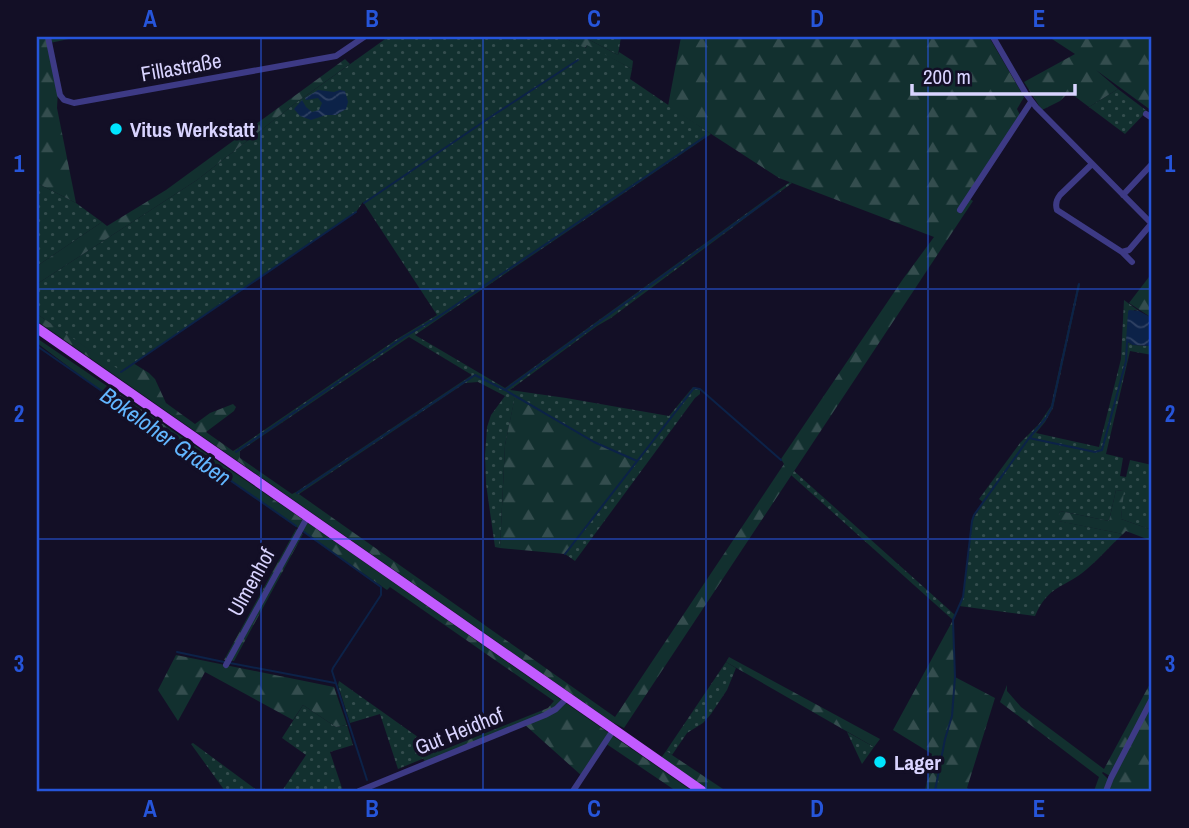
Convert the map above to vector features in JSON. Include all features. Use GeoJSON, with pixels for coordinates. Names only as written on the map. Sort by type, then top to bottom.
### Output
{"type":"FeatureCollection","features":[{"type":"Feature","properties":{"kind":"main road"},"geometry":{"type":"LineString","coordinates":[[37,328],[702,791]]}},
{"type":"Feature","properties":{"kind":"street","name":"Fillastraße"},"geometry":{"type":"LineString","coordinates":[[48,37],[60,95],[64,100],[74,103],[336,56],[364,37]]}},
{"type":"Feature","properties":{"kind":"street"},"geometry":{"type":"LineString","coordinates":[[993,37],[1031,102],[1152,223],[1129,250],[1122,252]]}},
{"type":"Feature","properties":{"kind":"street"},"geometry":{"type":"LineString","coordinates":[[960,211],[1031,102]]}},
{"type":"Feature","properties":{"kind":"street"},"geometry":{"type":"LineString","coordinates":[[1092,164],[1056,200],[1057,210],[1122,252],[1132,262]]}},
{"type":"Feature","properties":{"kind":"street"},"geometry":{"type":"LineString","coordinates":[[1123,194],[1152,164]]}},
{"type":"Feature","properties":{"kind":"street"},"geometry":{"type":"LineString","coordinates":[[1050,219],[1057,210]]}},
{"type":"Feature","properties":{"kind":"street","name":"Ulmenhof"},"geometry":{"type":"LineString","coordinates":[[226,665],[307,516]]}},
{"type":"Feature","properties":{"kind":"street","name":"Gut Heidhof"},"geometry":{"type":"LineString","coordinates":[[359,791],[545,715],[568,697]]}},
{"type":"Feature","properties":{"kind":"street"},"geometry":{"type":"LineString","coordinates":[[1106,791],[1152,699]]}},
{"type":"Feature","properties":{"kind":"street"},"geometry":{"type":"LineString","coordinates":[[572,791],[614,729]]}},
{"type":"Feature","properties":{"kind":"green space"},"geometry":{"type":"Polygon","coordinates":[[[37,37],[78,37],[50,43],[58,90],[57,108],[76,203],[37,183],[37,37]]]}},
{"type":"Feature","properties":{"kind":"green space"},"geometry":{"type":"Polygon","coordinates":[[[388,37],[562,37],[586,48],[587,44],[632,69],[630,79],[711,134],[415,335],[505,388],[792,183],[510,390],[669,416],[693,387],[700,389],[700,394],[575,561],[565,554],[636,461],[594,442],[515,397],[505,445],[500,548],[495,547],[486,484],[485,455],[487,427],[491,415],[505,396],[478,382],[465,383],[299,494],[296,492],[472,375],[409,337],[240,451],[238,448],[397,339],[437,315],[363,202],[356,212],[121,372],[37,314],[37,284],[197,180],[297,102],[388,37]]]}},
{"type":"Feature","properties":{"kind":"green space"},"geometry":{"type":"Polygon","coordinates":[[[562,37],[584,37],[618,55],[619,52],[633,61],[632,69],[587,45],[585,48],[562,37]]]}},
{"type":"Feature","properties":{"kind":"green space"},"geometry":{"type":"Polygon","coordinates":[[[584,37],[621,37],[618,55],[584,37]]]}},
{"type":"Feature","properties":{"kind":"green space"},"geometry":{"type":"Polygon","coordinates":[[[681,37],[989,37],[1024,97],[1017,109],[1021,117],[968,198],[973,201],[624,728],[37,321],[37,314],[121,371],[133,363],[149,373],[155,379],[166,403],[195,424],[210,413],[233,404],[236,407],[234,411],[206,432],[233,451],[238,448],[240,458],[292,494],[296,492],[615,717],[784,464],[781,459],[934,237],[779,178],[668,106],[681,37]]]}},
{"type":"Feature","properties":{"kind":"green space"},"geometry":{"type":"Polygon","coordinates":[[[1049,37],[1152,37],[1152,111],[1096,70],[1118,89],[1089,107],[1069,92],[1060,101],[1042,110],[1024,82],[1075,54],[1049,37]]]}},
{"type":"Feature","properties":{"kind":"green space"},"geometry":{"type":"Polygon","coordinates":[[[345,59],[350,64],[197,180],[37,284],[37,266],[102,222],[107,226],[166,190],[345,59]]]}},
{"type":"Feature","properties":{"kind":"green space"},"geometry":{"type":"Polygon","coordinates":[[[1118,89],[1147,111],[1125,134],[1089,107],[1118,89]]]}},
{"type":"Feature","properties":{"kind":"green space"},"geometry":{"type":"Polygon","coordinates":[[[37,183],[76,203],[102,222],[37,266],[37,183]]]}},
{"type":"Feature","properties":{"kind":"green space"},"geometry":{"type":"Polygon","coordinates":[[[1152,273],[1152,318],[1129,303],[1152,273]]]}},
{"type":"Feature","properties":{"kind":"green space"},"geometry":{"type":"Polygon","coordinates":[[[1078,284],[1053,408],[1036,433],[1099,447],[1121,359],[1124,300],[1139,311],[1134,310],[1126,341],[1133,345],[1152,346],[1152,355],[1130,351],[1106,454],[1123,458],[1120,476],[1126,477],[1130,460],[1152,465],[1152,530],[1121,519],[1123,491],[1116,490],[1109,521],[1060,511],[1059,521],[1123,534],[1087,569],[1052,592],[1035,616],[959,606],[963,597],[972,521],[983,502],[979,499],[1051,406],[1078,284]]]}},
{"type":"Feature","properties":{"kind":"green space"},"geometry":{"type":"Polygon","coordinates":[[[38,339],[692,791],[676,791],[605,743],[582,776],[524,724],[426,764],[423,758],[548,708],[554,701],[390,587],[387,590],[97,388],[37,343],[38,339]]]}},
{"type":"Feature","properties":{"kind":"green space"},"geometry":{"type":"Polygon","coordinates":[[[515,396],[594,442],[637,461],[565,554],[500,548],[505,445],[515,396]]]}},
{"type":"Feature","properties":{"kind":"green space"},"geometry":{"type":"Polygon","coordinates":[[[794,471],[955,615],[953,620],[791,475],[794,471]]]}},
{"type":"Feature","properties":{"kind":"green space"},"geometry":{"type":"Polygon","coordinates":[[[1116,490],[1124,491],[1121,519],[1152,530],[1152,541],[1126,531],[1123,534],[1058,521],[1060,511],[1109,521],[1116,490]]]}},
{"type":"Feature","properties":{"kind":"green space"},"geometry":{"type":"Polygon","coordinates":[[[296,529],[303,534],[234,661],[224,660],[296,529]]]}},
{"type":"Feature","properties":{"kind":"green space"},"geometry":{"type":"Polygon","coordinates":[[[953,620],[955,677],[995,698],[967,788],[972,791],[925,791],[932,754],[893,730],[953,620]]]}},
{"type":"Feature","properties":{"kind":"green space"},"geometry":{"type":"Polygon","coordinates":[[[176,655],[334,687],[347,725],[336,727],[303,705],[293,720],[205,672],[178,721],[158,690],[176,655]]]}},
{"type":"Feature","properties":{"kind":"green space"},"geometry":{"type":"Polygon","coordinates":[[[729,657],[880,739],[874,747],[726,662],[729,657]]]}},
{"type":"Feature","properties":{"kind":"green space"},"geometry":{"type":"Polygon","coordinates":[[[726,662],[736,668],[727,690],[711,714],[687,733],[672,755],[666,751],[726,662]]]}},
{"type":"Feature","properties":{"kind":"green space"},"geometry":{"type":"Polygon","coordinates":[[[1152,680],[1152,696],[1110,776],[1102,773],[1108,779],[1104,791],[1094,791],[1099,777],[1000,702],[1007,685],[1007,691],[1021,707],[1104,769],[1152,680]]]}},
{"type":"Feature","properties":{"kind":"green space"},"geometry":{"type":"Polygon","coordinates":[[[339,681],[439,752],[398,769],[380,714],[350,723],[339,681]]]}},
{"type":"Feature","properties":{"kind":"green space"},"geometry":{"type":"Polygon","coordinates":[[[1152,702],[1152,791],[1109,791],[1112,782],[1152,702]]]}},
{"type":"Feature","properties":{"kind":"green space"},"geometry":{"type":"Polygon","coordinates":[[[303,705],[336,727],[347,725],[353,745],[330,752],[343,791],[282,791],[306,755],[282,738],[303,705]]]}},
{"type":"Feature","properties":{"kind":"green space"},"geometry":{"type":"Polygon","coordinates":[[[847,732],[874,747],[862,764],[847,732]]]}},
{"type":"Feature","properties":{"kind":"green space"},"geometry":{"type":"Polygon","coordinates":[[[191,744],[258,791],[225,791],[191,744]]]}},
{"type":"Feature","properties":{"kind":"green space"},"geometry":{"type":"Polygon","coordinates":[[[666,751],[726,791],[708,791],[661,758],[666,751]]]}},
{"type":"Feature","properties":{"kind":"water"},"geometry":{"type":"Polygon","coordinates":[[[318,90],[345,91],[348,102],[346,109],[336,115],[311,120],[300,116],[294,109],[302,100],[312,112],[319,110],[322,103],[318,98],[305,98],[318,90]]]}},
{"type":"Feature","properties":{"kind":"water"},"geometry":{"type":"Polygon","coordinates":[[[1129,310],[1139,311],[1152,318],[1152,346],[1133,345],[1126,341],[1129,310]]]}},
{"type":"Feature","properties":{"kind":"waterway"},"geometry":{"type":"LineString","coordinates":[[364,203],[578,60]]}},
{"type":"Feature","properties":{"kind":"waterway"},"geometry":{"type":"LineString","coordinates":[[236,452],[706,136]]}},
{"type":"Feature","properties":{"kind":"waterway"},"geometry":{"type":"LineString","coordinates":[[505,390],[779,192]]}},
{"type":"Feature","properties":{"kind":"waterway"},"geometry":{"type":"LineString","coordinates":[[121,372],[356,212]]}},
{"type":"Feature","properties":{"kind":"waterway"},"geometry":{"type":"LineString","coordinates":[[1030,437],[1052,407],[1079,284]]}},
{"type":"Feature","properties":{"kind":"waterway"},"geometry":{"type":"LineString","coordinates":[[935,791],[952,716],[955,677],[953,620],[963,597],[974,515],[1029,438],[1095,452],[1102,450],[1126,361],[1127,342]]}},
{"type":"Feature","properties":{"kind":"waterway","name":"Bokeloher Graben"},"geometry":{"type":"LineString","coordinates":[[37,346],[296,526]]}},
{"type":"Feature","properties":{"kind":"waterway"},"geometry":{"type":"LineString","coordinates":[[297,493],[475,375],[594,442],[637,461]]}},
{"type":"Feature","properties":{"kind":"waterway"},"geometry":{"type":"LineString","coordinates":[[565,554],[694,388],[700,389],[781,460]]}},
{"type":"Feature","properties":{"kind":"waterway","name":"Bokeloher Graben"},"geometry":{"type":"LineString","coordinates":[[304,532],[381,587],[381,595],[332,671],[367,780]]}},
{"type":"Feature","properties":{"kind":"waterway"},"geometry":{"type":"LineString","coordinates":[[177,652],[224,662]]}},
{"type":"Feature","properties":{"kind":"waterway"},"geometry":{"type":"LineString","coordinates":[[230,663],[335,683]]}},
{"type":"Feature","properties":{"kind":"place","name":"Vitus Werkstatt"},"geometry":{"type":"Point","coordinates":[116,129]}},
{"type":"Feature","properties":{"kind":"place","name":"Lager"},"geometry":{"type":"Point","coordinates":[880,762]}}]}
